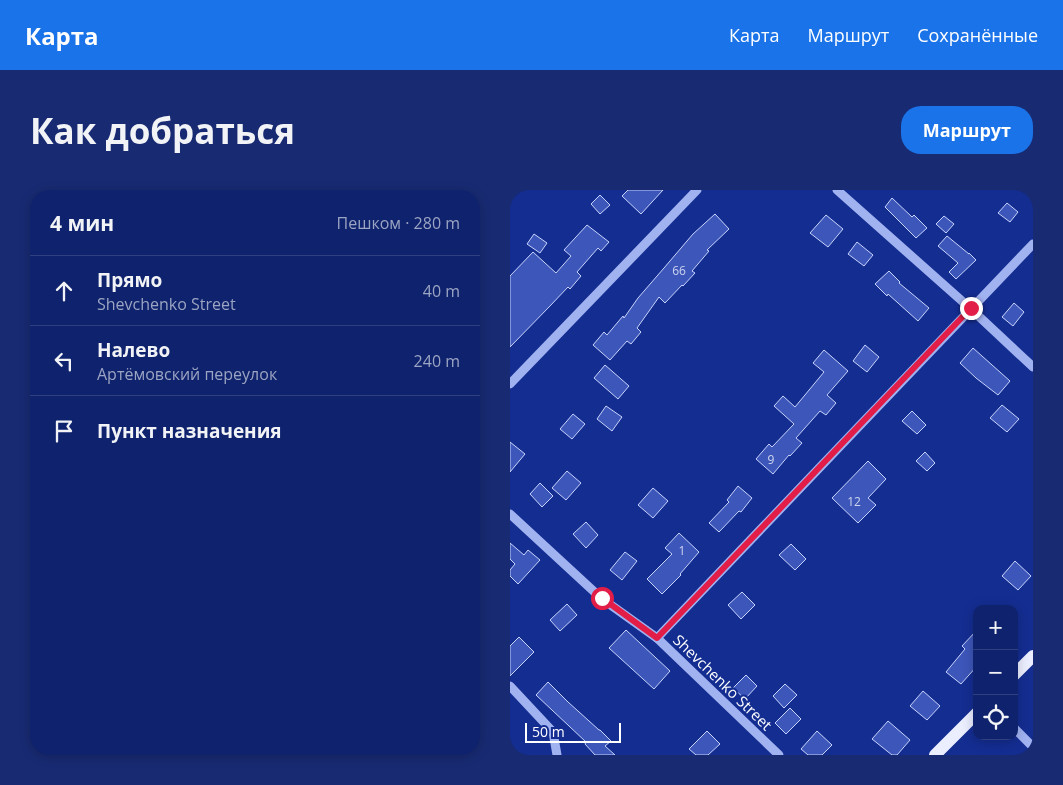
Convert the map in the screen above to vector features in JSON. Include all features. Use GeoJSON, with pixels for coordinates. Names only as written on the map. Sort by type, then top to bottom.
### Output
{"type":"FeatureCollection","features":[{"type":"Feature","properties":{"kind":"main road"},"geometry":{"type":"LineString","coordinates":[[1018,671],[1033,656]]}},
{"type":"Feature","properties":{"kind":"main road"},"geometry":{"type":"LineString","coordinates":[[935,755],[973,717]]}},
{"type":"Feature","properties":{"kind":"street"},"geometry":{"type":"LineString","coordinates":[[510,384],[698,190]]}},
{"type":"Feature","properties":{"kind":"street"},"geometry":{"type":"LineString","coordinates":[[837,190],[971,308],[1033,367]]}},
{"type":"Feature","properties":{"kind":"street"},"geometry":{"type":"LineString","coordinates":[[657,638],[1033,244]]}},
{"type":"Feature","properties":{"kind":"street","name":"Shevchenko Street"},"geometry":{"type":"LineString","coordinates":[[510,514],[602,598],[657,638],[779,755]]}},
{"type":"Feature","properties":{"kind":"street"},"geometry":{"type":"LineString","coordinates":[[510,686],[553,732],[557,755]]}},
{"type":"Feature","properties":{"kind":"street"},"geometry":{"type":"LineString","coordinates":[[1018,732],[1033,747]]}},
{"type":"Feature","properties":{"kind":"building"},"geometry":{"type":"Polygon","coordinates":[[[628,190],[663,190],[641,214],[622,196],[628,190]]]}},
{"type":"Feature","properties":{"kind":"building"},"geometry":{"type":"Polygon","coordinates":[[[600,195],[610,205],[600,214],[591,204],[600,195]]]}},
{"type":"Feature","properties":{"kind":"building"},"geometry":{"type":"Polygon","coordinates":[[[892,198],[927,228],[916,238],[885,207],[892,198]]]}},
{"type":"Feature","properties":{"kind":"building"},"geometry":{"type":"Polygon","coordinates":[[[1007,203],[1018,212],[1010,222],[998,213],[1007,203]]]}},
{"type":"Feature","properties":{"kind":"building"},"geometry":{"type":"Polygon","coordinates":[[[715,214],[729,229],[707,250],[709,251],[692,271],[695,273],[683,286],[665,303],[659,297],[637,328],[641,332],[631,344],[627,341],[610,360],[593,345],[604,332],[607,335],[623,316],[624,318],[638,298],[693,234],[715,214]]]}},
{"type":"Feature","properties":{"kind":"building"},"geometry":{"type":"Polygon","coordinates":[[[826,215],[843,229],[828,247],[810,233],[826,215]]]}},
{"type":"Feature","properties":{"kind":"building"},"geometry":{"type":"Polygon","coordinates":[[[944,216],[954,224],[946,233],[936,224],[944,216]]]}},
{"type":"Feature","properties":{"kind":"building"},"geometry":{"type":"Polygon","coordinates":[[[587,225],[609,242],[601,251],[598,248],[577,272],[581,276],[570,289],[568,287],[510,347],[510,276],[533,252],[556,273],[571,256],[564,250],[587,225]]]}},
{"type":"Feature","properties":{"kind":"building"},"geometry":{"type":"Polygon","coordinates":[[[534,234],[547,243],[540,253],[527,244],[534,234]]]}},
{"type":"Feature","properties":{"kind":"building"},"geometry":{"type":"Polygon","coordinates":[[[947,236],[976,260],[956,279],[949,272],[958,263],[938,246],[947,236]]]}},
{"type":"Feature","properties":{"kind":"building"},"geometry":{"type":"Polygon","coordinates":[[[857,242],[873,255],[864,266],[848,254],[857,242]]]}},
{"type":"Feature","properties":{"kind":"building"},"geometry":{"type":"Polygon","coordinates":[[[889,271],[899,283],[929,308],[918,321],[875,284],[889,271]]]}},
{"type":"Feature","properties":{"kind":"building"},"geometry":{"type":"Polygon","coordinates":[[[1014,303],[1024,312],[1013,326],[1002,317],[1014,303]]]}},
{"type":"Feature","properties":{"kind":"building"},"geometry":{"type":"Polygon","coordinates":[[[865,345],[879,357],[867,372],[853,361],[865,345]]]}},
{"type":"Feature","properties":{"kind":"building"},"geometry":{"type":"Polygon","coordinates":[[[973,348],[1010,381],[998,395],[960,363],[973,348]]]}},
{"type":"Feature","properties":{"kind":"building"},"geometry":{"type":"Polygon","coordinates":[[[824,350],[848,371],[827,395],[836,403],[826,415],[820,411],[796,438],[802,443],[773,474],[756,459],[769,444],[772,447],[794,424],[774,406],[783,396],[795,407],[824,372],[813,363],[824,350]]]}},
{"type":"Feature","properties":{"kind":"building"},"geometry":{"type":"Polygon","coordinates":[[[605,365],[629,386],[618,399],[594,378],[605,365]]]}},
{"type":"Feature","properties":{"kind":"building"},"geometry":{"type":"Polygon","coordinates":[[[1002,405],[1019,419],[1007,432],[990,418],[1002,405]]]}},
{"type":"Feature","properties":{"kind":"building"},"geometry":{"type":"Polygon","coordinates":[[[606,406],[622,417],[612,431],[597,419],[606,406]]]}},
{"type":"Feature","properties":{"kind":"building"},"geometry":{"type":"Polygon","coordinates":[[[912,411],[926,425],[917,434],[902,421],[912,411]]]}},
{"type":"Feature","properties":{"kind":"building"},"geometry":{"type":"Polygon","coordinates":[[[573,414],[585,424],[572,439],[560,429],[573,414]]]}},
{"type":"Feature","properties":{"kind":"building"},"geometry":{"type":"Polygon","coordinates":[[[510,442],[525,454],[510,472],[510,442]]]}},
{"type":"Feature","properties":{"kind":"building"},"geometry":{"type":"Polygon","coordinates":[[[925,452],[935,463],[927,471],[916,461],[925,452]]]}},
{"type":"Feature","properties":{"kind":"building"},"geometry":{"type":"Polygon","coordinates":[[[868,461],[886,479],[868,498],[876,505],[858,523],[832,498],[868,461]]]}},
{"type":"Feature","properties":{"kind":"building"},"geometry":{"type":"Polygon","coordinates":[[[567,471],[581,483],[566,500],[552,488],[567,471]]]}},
{"type":"Feature","properties":{"kind":"building"},"geometry":{"type":"Polygon","coordinates":[[[540,483],[553,496],[542,507],[530,494],[540,483]]]}},
{"type":"Feature","properties":{"kind":"building"},"geometry":{"type":"Polygon","coordinates":[[[738,486],[752,498],[741,512],[739,511],[719,532],[709,523],[729,502],[727,500],[738,486]]]}},
{"type":"Feature","properties":{"kind":"building"},"geometry":{"type":"Polygon","coordinates":[[[653,488],[668,501],[653,518],[638,505],[653,488]]]}},
{"type":"Feature","properties":{"kind":"building"},"geometry":{"type":"Polygon","coordinates":[[[586,522],[598,535],[586,548],[573,534],[586,522]]]}},
{"type":"Feature","properties":{"kind":"building"},"geometry":{"type":"Polygon","coordinates":[[[679,533],[699,552],[681,575],[662,594],[647,579],[672,554],[665,548],[679,533]]]}},
{"type":"Feature","properties":{"kind":"building"},"geometry":{"type":"Polygon","coordinates":[[[510,543],[524,555],[528,550],[540,560],[518,584],[510,576],[510,570],[515,564],[510,559],[510,543]]]}},
{"type":"Feature","properties":{"kind":"building"},"geometry":{"type":"Polygon","coordinates":[[[791,544],[806,559],[795,570],[779,555],[791,544]]]}},
{"type":"Feature","properties":{"kind":"building"},"geometry":{"type":"Polygon","coordinates":[[[625,552],[637,561],[622,580],[610,570],[625,552]]]}},
{"type":"Feature","properties":{"kind":"building"},"geometry":{"type":"Polygon","coordinates":[[[1015,561],[1031,576],[1018,590],[1002,576],[1015,561]]]}},
{"type":"Feature","properties":{"kind":"building"},"geometry":{"type":"Polygon","coordinates":[[[742,592],[755,605],[741,619],[728,605],[742,592]]]}},
{"type":"Feature","properties":{"kind":"building"},"geometry":{"type":"Polygon","coordinates":[[[567,604],[577,615],[560,631],[550,620],[567,604]]]}},
{"type":"Feature","properties":{"kind":"building"},"geometry":{"type":"Polygon","coordinates":[[[626,630],[670,671],[654,689],[609,648],[626,630]]]}},
{"type":"Feature","properties":{"kind":"building"},"geometry":{"type":"Polygon","coordinates":[[[973,634],[973,670],[961,684],[946,672],[965,649],[962,646],[973,634]]]}},
{"type":"Feature","properties":{"kind":"building"},"geometry":{"type":"Polygon","coordinates":[[[519,637],[534,652],[510,676],[510,646],[519,637]]]}},
{"type":"Feature","properties":{"kind":"building"},"geometry":{"type":"Polygon","coordinates":[[[746,675],[757,686],[745,699],[733,688],[746,675]]]}},
{"type":"Feature","properties":{"kind":"building"},"geometry":{"type":"Polygon","coordinates":[[[548,682],[611,741],[605,746],[615,755],[595,755],[585,744],[586,742],[536,695],[548,682]]]}},
{"type":"Feature","properties":{"kind":"building"},"geometry":{"type":"Polygon","coordinates":[[[785,684],[797,695],[784,708],[773,696],[785,684]]]}},
{"type":"Feature","properties":{"kind":"building"},"geometry":{"type":"Polygon","coordinates":[[[923,691],[940,706],[927,720],[910,706],[923,691]]]}},
{"type":"Feature","properties":{"kind":"building"},"geometry":{"type":"Polygon","coordinates":[[[790,708],[801,719],[786,734],[775,723],[790,708]]]}},
{"type":"Feature","properties":{"kind":"building"},"geometry":{"type":"Polygon","coordinates":[[[888,721],[910,740],[897,755],[892,755],[872,739],[888,721]]]}},
{"type":"Feature","properties":{"kind":"building"},"geometry":{"type":"Polygon","coordinates":[[[707,731],[720,744],[708,755],[696,755],[689,749],[707,731]]]}},
{"type":"Feature","properties":{"kind":"building"},"geometry":{"type":"Polygon","coordinates":[[[817,731],[832,745],[822,755],[808,755],[801,749],[817,731]]]}},
{"type":"Feature","properties":{"kind":"route"},"geometry":{"type":"LineString","coordinates":[[602,598],[657,638],[971,308]]}}]}
